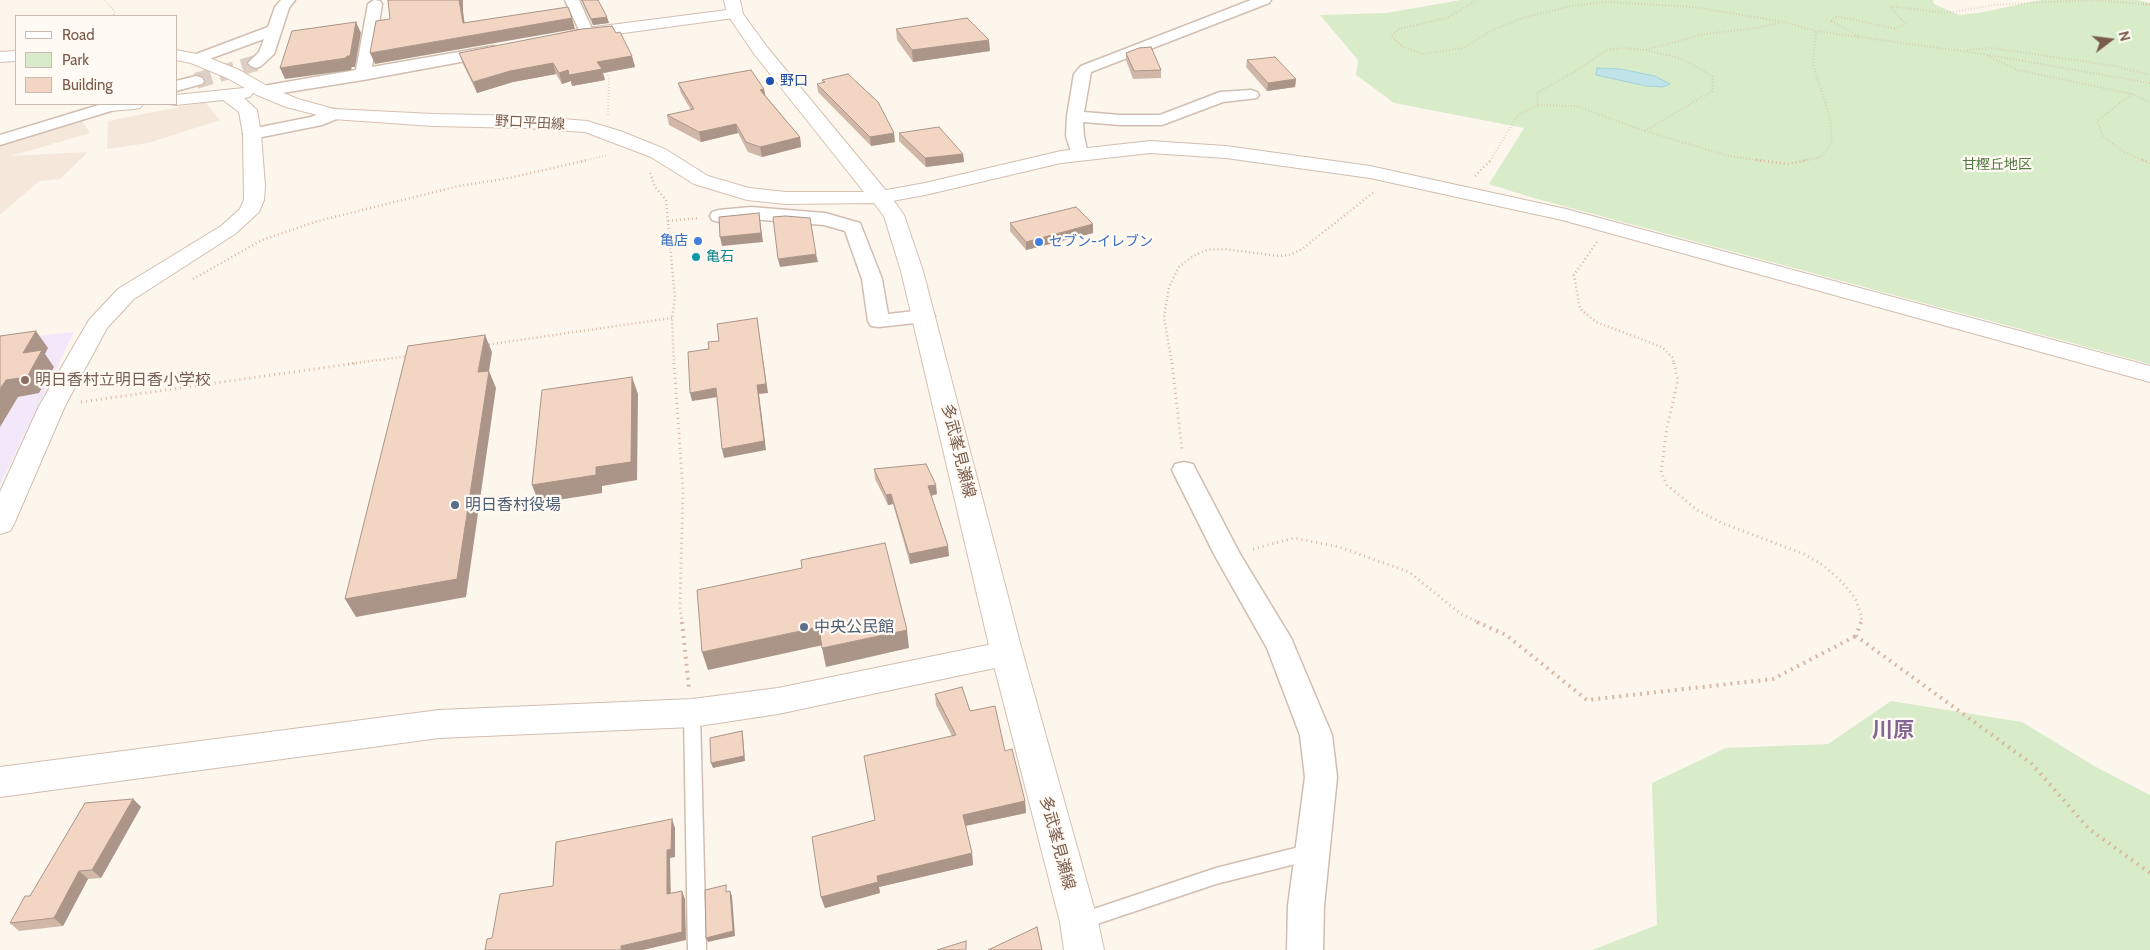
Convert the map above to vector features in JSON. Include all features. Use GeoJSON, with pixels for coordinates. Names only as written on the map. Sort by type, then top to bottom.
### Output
{"type":"FeatureCollection","features":[{"type":"Feature","properties":{"kind":"street"},"geometry":{"type":"LineString","coordinates":[[256,63],[266,54],[282,7],[288,0]]}},
{"type":"Feature","properties":{"kind":"street"},"geometry":{"type":"LineString","coordinates":[[572,0],[587,33]]}},
{"type":"Feature","properties":{"kind":"street"},"geometry":{"type":"LineString","coordinates":[[1079,154],[1075,136],[1075,116],[1079,102],[1082,74],[1086,69],[1264,0]]}},
{"type":"Feature","properties":{"kind":"street"},"geometry":{"type":"LineString","coordinates":[[363,75],[375,4]]}},
{"type":"Feature","properties":{"kind":"street"},"geometry":{"type":"LineString","coordinates":[[548,41],[733,7]]}},
{"type":"Feature","properties":{"kind":"street","name":"多武峯見瀬線"},"geometry":{"type":"LineString","coordinates":[[733,7],[784,78],[882,197],[894,215],[924,316],[1007,654],[1079,922],[1084,950]]}},
{"type":"Feature","properties":{"kind":"street"},"geometry":{"type":"LineString","coordinates":[[196,58],[276,29]]}},
{"type":"Feature","properties":{"kind":"street"},"geometry":{"type":"LineString","coordinates":[[178,100],[263,92],[509,48]]}},
{"type":"Feature","properties":{"kind":"street","name":"野口平田線"},"geometry":{"type":"LineString","coordinates":[[178,55],[196,58],[233,74],[263,92],[292,103],[333,114],[433,120],[526,122],[587,127],[658,153],[700,180],[747,194],[786,198],[882,197],[925,189],[1042,161],[1079,154],[1126,149],[1177,148],[1236,153],[1390,175],[1462,190],[1598,224],[2150,374]]}},
{"type":"Feature","properties":{"kind":"street"},"geometry":{"type":"LineString","coordinates":[[0,57],[15,56]]}},
{"type":"Feature","properties":{"kind":"street"},"geometry":{"type":"LineString","coordinates":[[178,85],[196,80]]}},
{"type":"Feature","properties":{"kind":"street"},"geometry":{"type":"LineString","coordinates":[[0,524],[52,406],[97,324],[112,308],[143,282],[228,230],[249,212],[254,200],[255,186],[252,134],[248,110],[226,94]]}},
{"type":"Feature","properties":{"kind":"street"},"geometry":{"type":"LineString","coordinates":[[1075,116],[1120,120],[1162,120],[1220,97],[1251,95]]}},
{"type":"Feature","properties":{"kind":"street"},"geometry":{"type":"LineString","coordinates":[[0,140],[112,105]]}},
{"type":"Feature","properties":{"kind":"street"},"geometry":{"type":"LineString","coordinates":[[252,134],[316,122],[333,114]]}},
{"type":"Feature","properties":{"kind":"street"},"geometry":{"type":"LineString","coordinates":[[719,216],[751,213],[825,219],[853,226],[872,280],[879,321],[924,316]]}},
{"type":"Feature","properties":{"kind":"street"},"geometry":{"type":"LineString","coordinates":[[1184,470],[1228,556],[1281,646],[1316,735],[1320,777],[1306,906],[1305,950]]}},
{"type":"Feature","properties":{"kind":"street"},"geometry":{"type":"LineString","coordinates":[[0,782],[439,724],[692,713],[778,701],[1007,654]]}},
{"type":"Feature","properties":{"kind":"lane"},"geometry":{"type":"LineString","coordinates":[[692,713],[697,950]]}},
{"type":"Feature","properties":{"kind":"lane"},"geometry":{"type":"LineString","coordinates":[[1079,922],[1216,876],[1311,852]]}},
{"type":"Feature","properties":{"kind":"path"},"geometry":{"type":"LineString","coordinates":[[105,0],[115,12],[114,15]]}},
{"type":"Feature","properties":{"kind":"path"},"geometry":{"type":"LineString","coordinates":[[1477,0],[1447,18],[1399,29],[1391,36],[1403,47],[1424,54],[1464,48],[1491,31],[1522,18],[1571,6],[1607,2],[1694,7],[1784,22],[1816,31],[1959,50],[2150,83]]}},
{"type":"Feature","properties":{"kind":"path"},"geometry":{"type":"LineString","coordinates":[[1860,38],[1832,21],[1837,16],[1895,29],[1905,24],[1890,6],[1945,13],[2012,4],[2096,0],[2150,5]]}},
{"type":"Feature","properties":{"kind":"path"},"geometry":{"type":"LineString","coordinates":[[1645,50],[1704,34],[1757,28],[1784,22]]}},
{"type":"Feature","properties":{"kind":"path"},"geometry":{"type":"LineString","coordinates":[[1462,190],[1494,157],[1518,115],[1538,106],[1576,106],[1646,131],[1729,156],[1788,164],[1821,157],[1832,144],[1830,117],[1812,65],[1816,31]]}},
{"type":"Feature","properties":{"kind":"path"},"geometry":{"type":"LineString","coordinates":[[587,33],[609,79],[608,121]]}},
{"type":"Feature","properties":{"kind":"path"},"geometry":{"type":"LineString","coordinates":[[1538,106],[1537,93],[1608,50],[1624,48],[1645,50],[1679,58],[1713,77],[1712,91],[1646,131]]}},
{"type":"Feature","properties":{"kind":"path"},"geometry":{"type":"LineString","coordinates":[[1959,50],[1992,48],[2115,66],[2150,75]]}},
{"type":"Feature","properties":{"kind":"path"},"geometry":{"type":"LineString","coordinates":[[1983,54],[2018,70],[2132,94],[2150,102]]}},
{"type":"Feature","properties":{"kind":"path"},"geometry":{"type":"LineString","coordinates":[[2132,94],[2097,121],[2103,136],[2124,152],[2150,163]]}},
{"type":"Feature","properties":{"kind":"path"},"geometry":{"type":"LineString","coordinates":[[192,280],[255,243],[318,221],[459,186],[508,178],[609,155]]}},
{"type":"Feature","properties":{"kind":"path"},"geometry":{"type":"LineString","coordinates":[[649,170],[655,187],[666,200],[675,298],[672,318],[683,491],[680,606],[692,713]]}},
{"type":"Feature","properties":{"kind":"path"},"geometry":{"type":"LineString","coordinates":[[1184,470],[1171,353],[1164,317],[1169,287],[1179,267],[1193,256],[1207,250],[1224,249],[1278,256],[1290,255],[1302,250],[1381,187],[1390,175]]}},
{"type":"Feature","properties":{"kind":"path"},"geometry":{"type":"LineString","coordinates":[[668,222],[719,216]]}},
{"type":"Feature","properties":{"kind":"path"},"geometry":{"type":"LineString","coordinates":[[1228,556],[1294,538],[1339,547],[1409,572],[1461,614],[1506,634],[1587,700],[1772,679],[1856,636],[1862,617],[1855,598],[1842,582],[1823,566],[1804,554],[1713,519],[1697,510],[1667,485],[1661,472],[1667,427],[1678,380],[1673,358],[1662,347],[1596,322],[1580,309],[1574,275],[1596,244],[1598,224]]}},
{"type":"Feature","properties":{"kind":"path"},"geometry":{"type":"LineString","coordinates":[[476,346],[672,318]]}},
{"type":"Feature","properties":{"kind":"path"},"geometry":{"type":"LineString","coordinates":[[52,406],[416,354]]}},
{"type":"Feature","properties":{"kind":"path"},"geometry":{"type":"LineString","coordinates":[[1856,636],[2032,764],[2089,829],[2150,873]]}},
{"type":"Feature","properties":{"kind":"shaded area"},"geometry":{"type":"Polygon","coordinates":[[[205,102],[220,120],[148,143],[107,149],[108,121],[205,102]]]}},
{"type":"Feature","properties":{"kind":"shaded area"},"geometry":{"type":"Polygon","coordinates":[[[79,116],[90,133],[11,156],[88,152],[60,179],[39,181],[0,215],[0,141],[79,116]]]}},
{"type":"Feature","properties":{"kind":"shaded area","name":"明日香村立明日香小学校"},"geometry":{"type":"Polygon","coordinates":[[[74,332],[32,419],[0,485],[0,340],[74,332]]]}},
{"type":"Feature","properties":{"kind":"green space","name":"甘樫丘地区"},"geometry":{"type":"Polygon","coordinates":[[[1461,0],[1933,0],[1934,4],[1959,15],[2041,0],[2137,0],[2150,3],[2150,364],[1530,197],[1489,184],[1524,128],[1394,103],[1356,75],[1358,60],[1320,15],[1386,13],[1461,0]]]}},
{"type":"Feature","properties":{"kind":"green space"},"geometry":{"type":"Polygon","coordinates":[[[1891,701],[2022,722],[2096,767],[2150,795],[2150,950],[1592,950],[1657,925],[1652,783],[1726,748],[1828,744],[1891,701]]]}},
{"type":"Feature","properties":{"kind":"water"},"geometry":{"type":"Polygon","coordinates":[[[1597,68],[1620,69],[1655,76],[1670,84],[1663,87],[1646,86],[1596,75],[1597,68]]]}},
{"type":"Feature","properties":{"kind":"building"},"geometry":{"type":"Polygon","coordinates":[[[388,0],[459,0],[463,23],[568,7],[572,18],[370,53],[376,21],[390,19],[388,0]]]}},
{"type":"Feature","properties":{"kind":"building"},"geometry":{"type":"Polygon","coordinates":[[[582,0],[598,0],[607,17],[591,19],[582,0]]]}},
{"type":"Feature","properties":{"kind":"building"},"geometry":{"type":"Polygon","coordinates":[[[967,18],[989,40],[912,50],[896,29],[967,18]]]}},
{"type":"Feature","properties":{"kind":"building"},"geometry":{"type":"Polygon","coordinates":[[[356,22],[350,56],[280,68],[292,31],[356,22]]]}},
{"type":"Feature","properties":{"kind":"building"},"geometry":{"type":"Polygon","coordinates":[[[612,26],[616,33],[620,32],[632,56],[597,62],[602,69],[569,75],[568,70],[559,73],[553,63],[510,71],[473,82],[459,53],[582,29],[612,26]]]}},
{"type":"Feature","properties":{"kind":"building"},"geometry":{"type":"Polygon","coordinates":[[[1151,47],[1161,70],[1134,71],[1126,53],[1139,48],[1151,47]]]}},
{"type":"Feature","properties":{"kind":"building"},"geometry":{"type":"Polygon","coordinates":[[[1275,57],[1296,79],[1268,83],[1247,60],[1275,57]]]}},
{"type":"Feature","properties":{"kind":"building"},"geometry":{"type":"Polygon","coordinates":[[[751,70],[764,89],[760,90],[800,137],[760,147],[746,142],[736,124],[699,132],[667,115],[694,109],[678,83],[751,70]]]}},
{"type":"Feature","properties":{"kind":"building"},"geometry":{"type":"Polygon","coordinates":[[[848,74],[878,102],[894,133],[870,137],[817,84],[825,82],[822,80],[848,74]]]}},
{"type":"Feature","properties":{"kind":"building"},"geometry":{"type":"Polygon","coordinates":[[[939,127],[963,154],[925,158],[899,133],[939,127]]]}},
{"type":"Feature","properties":{"kind":"building"},"geometry":{"type":"Polygon","coordinates":[[[1076,207],[1093,224],[1026,242],[1010,223],[1076,207]]]}},
{"type":"Feature","properties":{"kind":"building"},"geometry":{"type":"Polygon","coordinates":[[[759,213],[761,233],[720,237],[719,217],[759,213]]]}},
{"type":"Feature","properties":{"kind":"building"},"geometry":{"type":"Polygon","coordinates":[[[773,217],[810,218],[816,254],[778,259],[773,217]]]}},
{"type":"Feature","properties":{"kind":"building"},"geometry":{"type":"Polygon","coordinates":[[[757,318],[766,384],[757,385],[764,441],[722,449],[716,388],[690,393],[688,352],[709,349],[708,342],[719,341],[717,324],[757,318]]]}},
{"type":"Feature","properties":{"kind":"building"},"geometry":{"type":"Polygon","coordinates":[[[36,331],[23,353],[42,350],[27,377],[6,380],[0,389],[0,336],[36,331]]]}},
{"type":"Feature","properties":{"kind":"building"},"geometry":{"type":"Polygon","coordinates":[[[485,335],[478,372],[489,371],[457,579],[345,599],[408,346],[485,335]]]}},
{"type":"Feature","properties":{"kind":"building"},"geometry":{"type":"Polygon","coordinates":[[[632,377],[631,462],[596,467],[596,475],[532,485],[542,390],[632,377]]]}},
{"type":"Feature","properties":{"kind":"building"},"geometry":{"type":"Polygon","coordinates":[[[926,464],[936,485],[928,486],[948,546],[909,554],[891,494],[886,495],[874,469],[926,464]]]}},
{"type":"Feature","properties":{"kind":"building","name":"中央公民館"},"geometry":{"type":"Polygon","coordinates":[[[885,543],[907,630],[822,648],[819,627],[702,652],[697,590],[802,568],[801,560],[885,543]]]}},
{"type":"Feature","properties":{"kind":"building"},"geometry":{"type":"Polygon","coordinates":[[[962,687],[970,711],[995,706],[1005,751],[1012,749],[1025,801],[963,815],[972,853],[877,876],[878,882],[821,897],[812,837],[875,820],[864,756],[956,735],[935,694],[962,687]]]}},
{"type":"Feature","properties":{"kind":"building"},"geometry":{"type":"Polygon","coordinates":[[[742,731],[744,756],[711,763],[710,738],[742,731]]]}},
{"type":"Feature","properties":{"kind":"building"},"geometry":{"type":"Polygon","coordinates":[[[133,799],[92,870],[79,871],[54,918],[10,923],[25,896],[30,896],[85,803],[133,799]]]}},
{"type":"Feature","properties":{"kind":"building"},"geometry":{"type":"Polygon","coordinates":[[[672,819],[671,849],[667,850],[667,894],[682,891],[682,932],[621,946],[621,950],[485,950],[487,939],[492,938],[500,894],[553,886],[556,842],[672,819]]]}},
{"type":"Feature","properties":{"kind":"building"},"geometry":{"type":"Polygon","coordinates":[[[726,885],[726,892],[730,891],[733,931],[706,938],[705,890],[726,885]]]}},
{"type":"Feature","properties":{"kind":"building"},"geometry":{"type":"Polygon","coordinates":[[[1037,927],[1042,950],[988,950],[1037,927]]]}},
{"type":"Feature","properties":{"kind":"building"},"geometry":{"type":"Polygon","coordinates":[[[966,941],[966,950],[937,950],[966,941]]]}},
{"type":"Feature","properties":{"kind":"tunnel"},"geometry":{"type":"LineString","coordinates":[[196,81],[256,63]]}},
{"type":"Feature","properties":{"kind":"place","name":"野口"},"geometry":{"type":"Point","coordinates":[770,81]}},
{"type":"Feature","properties":{"kind":"place","name":"亀店"},"geometry":{"type":"Point","coordinates":[698,241]}},
{"type":"Feature","properties":{"kind":"place","name":"セブン-イレブン"},"geometry":{"type":"Point","coordinates":[1039,242]}},
{"type":"Feature","properties":{"kind":"place","name":"亀石"},"geometry":{"type":"Point","coordinates":[696,257]}},
{"type":"Feature","properties":{"kind":"place","name":"明日香村立明日香小学校"},"geometry":{"type":"Point","coordinates":[25,380]}},
{"type":"Feature","properties":{"kind":"place","name":"明日香村役場"},"geometry":{"type":"Point","coordinates":[455,505]}},
{"type":"Feature","properties":{"kind":"place","name":"中央公民館"},"geometry":{"type":"Point","coordinates":[804,627]}},
{"type":"Feature","properties":{"kind":"district","name":"川原"},"geometry":{"type":"Point","coordinates":[1893,731]}}]}
